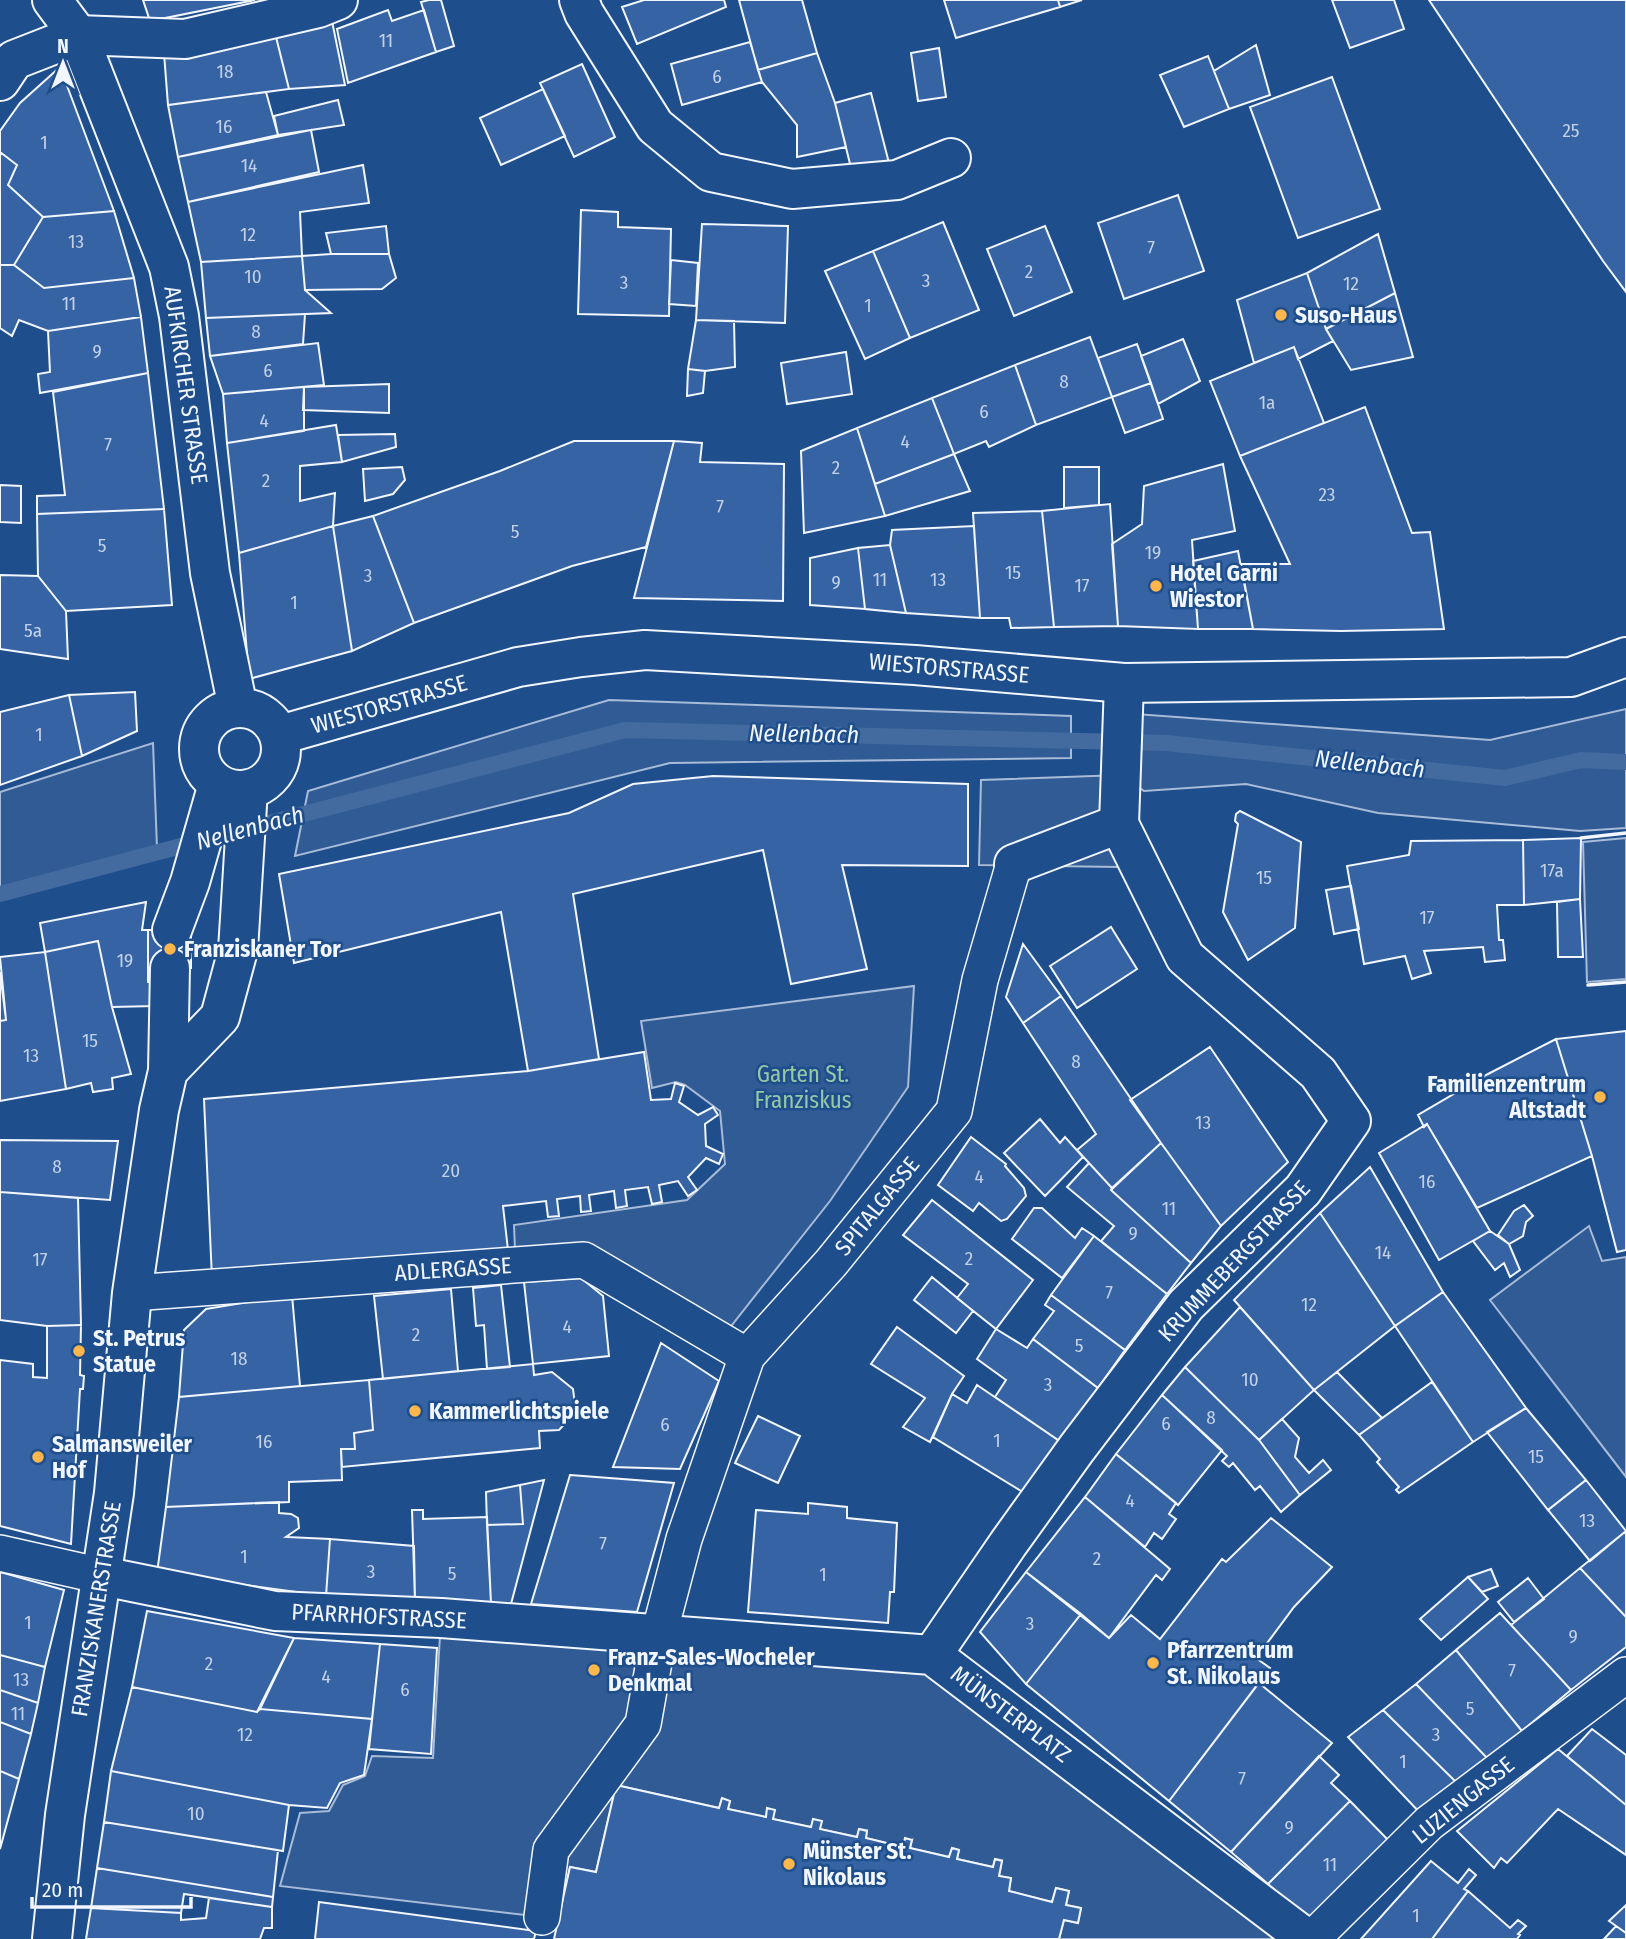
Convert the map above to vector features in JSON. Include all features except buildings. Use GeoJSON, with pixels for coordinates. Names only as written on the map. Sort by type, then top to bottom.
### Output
{"type":"FeatureCollection","features":[{"type":"Feature","properties":{"kind":"street","name":"AUFKIRCHER STRASSE"},"geometry":{"type":"LineString","coordinates":[[52,0],[78,35],[169,267],[179,316],[210,573],[238,708]]}},
{"type":"Feature","properties":{"kind":"street"},"geometry":{"type":"LineString","coordinates":[[0,81],[13,60],[78,35],[185,39],[318,8],[338,0]]}},
{"type":"Feature","properties":{"kind":"street"},"geometry":{"type":"LineString","coordinates":[[579,0],[584,13],[655,126],[711,172],[792,189],[897,180],[951,158]]}},
{"type":"Feature","properties":{"kind":"street","name":"WIESTORSTRASSE"},"geometry":{"type":"LineString","coordinates":[[280,735],[518,667],[645,650],[915,665],[1123,697],[1571,677],[1626,657]]}},
{"type":"Feature","properties":{"kind":"street","name":"KRUMMEBERGSTRASSE"},"geometry":{"type":"LineString","coordinates":[[932,1655],[1069,1458],[1186,1305],[1303,1190],[1351,1121],[1318,1073],[1185,957],[1119,824],[1123,697]]}},
{"type":"Feature","properties":{"kind":"street"},"geometry":{"type":"LineString","coordinates":[[251,709],[263,714],[280,735],[282,749],[279,762],[272,775],[261,785],[233,786],[209,775],[202,763],[200,739],[206,726],[225,710],[251,709]]}},
{"type":"Feature","properties":{"kind":"street"},"geometry":{"type":"LineString","coordinates":[[168,1071],[220,1017],[238,950],[244,881],[233,786]]}},
{"type":"Feature","properties":{"kind":"street"},"geometry":{"type":"LineString","coordinates":[[172,930],[190,882],[233,786]]}},
{"type":"Feature","properties":{"kind":"street","name":"SPITALGASSE"},"geometry":{"type":"LineString","coordinates":[[542,1917],[551,1850],[643,1724],[659,1634],[684,1539],[747,1356],[831,1264],[954,1111],[980,980],[1014,864],[1119,824]]}},
{"type":"Feature","properties":{"kind":"street","name":"FRANZISKANERSTRASSE"},"geometry":{"type":"LineString","coordinates":[[52,1939],[65,1815],[114,1493],[132,1293],[159,1110],[168,1071],[170,968]]}},
{"type":"Feature","properties":{"kind":"street","name":"ADLERGASSE"},"geometry":{"type":"LineString","coordinates":[[132,1293],[584,1260],[747,1356]]}},
{"type":"Feature","properties":{"kind":"street"},"geometry":{"type":"LineString","coordinates":[[0,1553],[102,1576]]}},
{"type":"Feature","properties":{"kind":"street","name":"PFARRHOFSTRASSE"},"geometry":{"type":"LineString","coordinates":[[102,1576],[275,1611],[441,1618],[659,1634]]}},
{"type":"Feature","properties":{"kind":"street","name":"MÜNSTERPLATZ"},"geometry":{"type":"LineString","coordinates":[[659,1634],[932,1655],[1309,1939]]}},
{"type":"Feature","properties":{"kind":"street","name":"LUZIENGASSE"},"geometry":{"type":"LineString","coordinates":[[1309,1939],[1429,1823],[1626,1675]]}},
{"type":"Feature","properties":{"kind":"shaded area"},"geometry":{"type":"Polygon","coordinates":[[[609,700],[1071,716],[1071,758],[670,763],[295,856],[308,791],[609,700]]]}},
{"type":"Feature","properties":{"kind":"shaded area"},"geometry":{"type":"Polygon","coordinates":[[[1626,709],[1626,828],[1580,831],[1378,813],[1246,784],[1144,791],[1125,777],[1136,714],[1490,740],[1626,709]]]}},
{"type":"Feature","properties":{"kind":"shaded area"},"geometry":{"type":"Polygon","coordinates":[[[153,743],[157,848],[0,897],[0,792],[153,743]]]}},
{"type":"Feature","properties":{"kind":"shaded area"},"geometry":{"type":"Polygon","coordinates":[[[1121,775],[1118,867],[979,865],[981,780],[1121,775]]]}},
{"type":"Feature","properties":{"kind":"shaded area"},"geometry":{"type":"Polygon","coordinates":[[[1626,838],[1626,979],[1587,982],[1583,842],[1626,838]]]}},
{"type":"Feature","properties":{"kind":"shaded area","name":"Garten St. Franziskus"},"geometry":{"type":"Polygon","coordinates":[[[914,986],[908,1087],[830,1201],[728,1330],[515,1250],[514,1225],[687,1200],[725,1164],[720,1111],[685,1085],[676,1082],[652,1088],[641,1021],[914,986]]]}},
{"type":"Feature","properties":{"kind":"shaded area"},"geometry":{"type":"Polygon","coordinates":[[[1589,1226],[1602,1261],[1626,1257],[1626,1477],[1490,1300],[1589,1226]]]}},
{"type":"Feature","properties":{"kind":"shaded area"},"geometry":{"type":"Polygon","coordinates":[[[441,1618],[932,1655],[1307,1939],[1059,1939],[1064,1920],[1078,1923],[1081,1908],[1066,1905],[1069,1891],[1056,1888],[1052,1902],[1009,1891],[1011,1878],[999,1876],[1002,1860],[995,1859],[993,1867],[957,1859],[959,1850],[952,1848],[949,1857],[910,1848],[912,1840],[903,1847],[866,1838],[867,1830],[859,1829],[857,1837],[773,1819],[767,1809],[766,1817],[728,1809],[730,1801],[722,1798],[719,1808],[616,1785],[596,1872],[570,1867],[564,1895],[542,1917],[280,1886],[300,1813],[329,1811],[343,1785],[365,1776],[372,1756],[433,1758],[441,1618]]]}},
{"type":"Feature","properties":{"kind":"waterway","name":"Nellenbach"},"geometry":{"type":"LineString","coordinates":[[246,829],[625,730],[1166,743],[1505,778],[1581,760],[1626,762]]}},
{"type":"Feature","properties":{"kind":"waterway","name":"Nellenbach"},"geometry":{"type":"LineString","coordinates":[[0,894],[200,841]]}},
{"type":"Feature","properties":{"kind":"wall"},"geometry":{"type":"LineString","coordinates":[[1581,838],[1626,833]]}},
{"type":"Feature","properties":{"kind":"wall"},"geometry":{"type":"LineString","coordinates":[[1588,985],[1626,982]]}},
{"type":"Feature","properties":{"kind":"place","name":"Suso-Haus"},"geometry":{"type":"Point","coordinates":[1281,315]}},
{"type":"Feature","properties":{"kind":"place","name":"Hotel Garni Wiestor"},"geometry":{"type":"Point","coordinates":[1156,586]}},
{"type":"Feature","properties":{"kind":"place","name":"Franziskaner Tor"},"geometry":{"type":"Point","coordinates":[170,949]}},
{"type":"Feature","properties":{"kind":"place","name":"Familienzentrum Altstadt"},"geometry":{"type":"Point","coordinates":[1600,1097]}},
{"type":"Feature","properties":{"kind":"place","name":"St. Petrus Statue"},"geometry":{"type":"Point","coordinates":[79,1351]}},
{"type":"Feature","properties":{"kind":"place","name":"Kammerlichtspiele"},"geometry":{"type":"Point","coordinates":[415,1411]}},
{"type":"Feature","properties":{"kind":"place","name":"Salmansweiler Hof"},"geometry":{"type":"Point","coordinates":[38,1457]}},
{"type":"Feature","properties":{"kind":"place","name":"Pfarrzentrum St. Nikolaus"},"geometry":{"type":"Point","coordinates":[1153,1663]}},
{"type":"Feature","properties":{"kind":"place","name":"Franz-Sales-Wocheler Denkmal"},"geometry":{"type":"Point","coordinates":[594,1670]}},
{"type":"Feature","properties":{"kind":"place","name":"Münster St. Nikolaus"},"geometry":{"type":"Point","coordinates":[789,1864]}}]}
